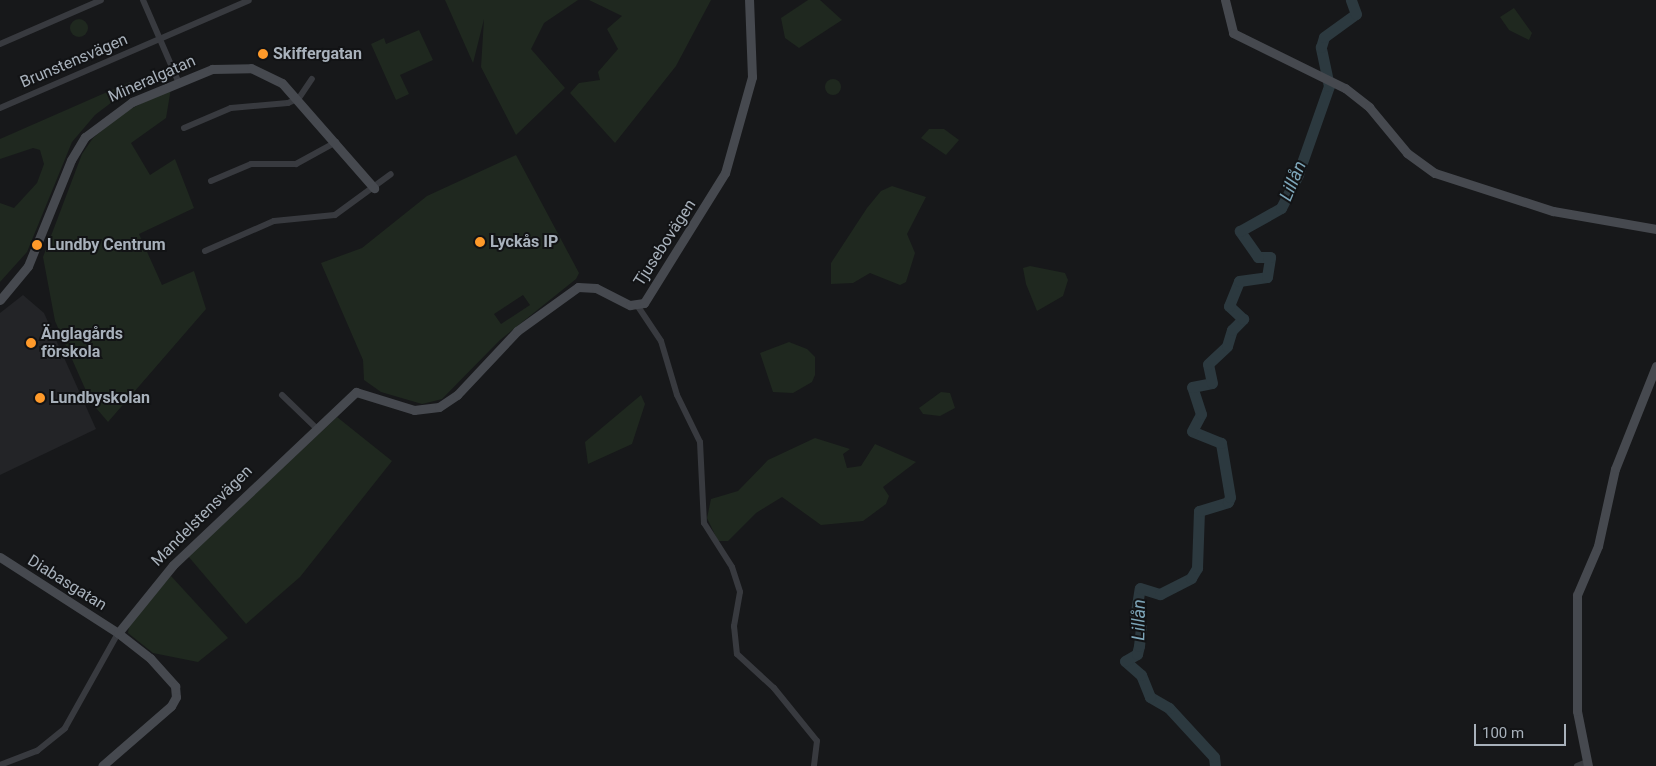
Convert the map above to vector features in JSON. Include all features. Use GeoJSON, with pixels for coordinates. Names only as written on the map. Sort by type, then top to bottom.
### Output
{"type":"FeatureCollection","features":[{"type":"Feature","properties":{"kind":"street"},"geometry":{"type":"LineString","coordinates":[[0,44],[101,0]]}},
{"type":"Feature","properties":{"kind":"street"},"geometry":{"type":"LineString","coordinates":[[143,0],[178,81]]}},
{"type":"Feature","properties":{"kind":"street","name":"Brunstensvägen"},"geometry":{"type":"LineString","coordinates":[[0,108],[249,0]]}},
{"type":"Feature","properties":{"kind":"street","name":"Tjusebovägen"},"geometry":{"type":"LineString","coordinates":[[379,398],[414,410],[446,403],[517,331],[578,287],[596,288],[637,305],[656,288],[721,184],[752,77],[749,0]]}},
{"type":"Feature","properties":{"kind":"street"},"geometry":{"type":"LineString","coordinates":[[1225,0],[1231,31],[1239,38],[1332,80],[1369,107],[1407,153],[1435,173],[1553,211],[1656,229]]}},
{"type":"Feature","properties":{"kind":"street","name":"Mineralgatan"},"geometry":{"type":"LineString","coordinates":[[0,300],[28,266],[85,137],[109,115],[178,81],[218,68],[242,67],[278,80],[299,98],[374,188]]}},
{"type":"Feature","properties":{"kind":"street"},"geometry":{"type":"LineString","coordinates":[[184,128],[231,108],[269,108],[299,98],[312,79]]}},
{"type":"Feature","properties":{"kind":"street"},"geometry":{"type":"LineString","coordinates":[[211,181],[251,164],[296,164],[336,142]]}},
{"type":"Feature","properties":{"kind":"street"},"geometry":{"type":"LineString","coordinates":[[205,251],[274,221],[335,216],[390,174]]}},
{"type":"Feature","properties":{"kind":"street"},"geometry":{"type":"LineString","coordinates":[[637,305],[661,341],[677,395],[700,442],[704,523],[732,567],[740,592],[734,626],[737,654],[774,688],[817,741],[814,766]]}},
{"type":"Feature","properties":{"kind":"street"},"geometry":{"type":"LineString","coordinates":[[1577,766],[1588,764],[1577,711],[1577,595],[1598,546],[1615,469],[1656,366]]}},
{"type":"Feature","properties":{"kind":"street","name":"Mandelstensvägen"},"geometry":{"type":"LineString","coordinates":[[118,633],[158,580],[316,428],[356,392],[379,398]]}},
{"type":"Feature","properties":{"kind":"street"},"geometry":{"type":"LineString","coordinates":[[282,395],[316,428]]}},
{"type":"Feature","properties":{"kind":"street","name":"Diabasgatan"},"geometry":{"type":"LineString","coordinates":[[0,557],[118,633]]}},
{"type":"Feature","properties":{"kind":"street"},"geometry":{"type":"LineString","coordinates":[[0,765],[37,751],[65,728],[118,633],[169,677],[176,697],[102,766]]}},
{"type":"Feature","properties":{"kind":"shaded area"},"geometry":{"type":"Polygon","coordinates":[[[445,0],[578,0],[544,23],[531,49],[565,88],[516,135],[481,67],[484,19],[473,63],[445,0]]]}},
{"type":"Feature","properties":{"kind":"shaded area"},"geometry":{"type":"Polygon","coordinates":[[[589,0],[711,0],[676,66],[615,143],[570,93],[579,83],[600,80],[598,72],[618,49],[607,29],[622,16],[589,0]]]}},
{"type":"Feature","properties":{"kind":"shaded area"},"geometry":{"type":"Polygon","coordinates":[[[808,0],[820,0],[842,20],[799,48],[785,38],[781,18],[808,0]]]}},
{"type":"Feature","properties":{"kind":"shaded area"},"geometry":{"type":"Polygon","coordinates":[[[1514,8],[1532,33],[1529,40],[1509,30],[1500,17],[1514,8]]]}},
{"type":"Feature","properties":{"kind":"shaded area"},"geometry":{"type":"Polygon","coordinates":[[[79,19],[85,22],[88,28],[85,34],[79,37],[73,34],[70,28],[73,22],[79,19]]]}},
{"type":"Feature","properties":{"kind":"shaded area"},"geometry":{"type":"Polygon","coordinates":[[[419,30],[433,60],[400,75],[409,94],[396,100],[371,44],[384,38],[386,44],[419,30]]]}},
{"type":"Feature","properties":{"kind":"shaded area"},"geometry":{"type":"Polygon","coordinates":[[[830,79],[836,79],[841,84],[839,93],[830,95],[825,90],[825,84],[830,79]]]}},
{"type":"Feature","properties":{"kind":"shaded area"},"geometry":{"type":"Polygon","coordinates":[[[130,82],[133,86],[95,115],[72,142],[27,252],[0,282],[0,203],[14,208],[37,183],[44,164],[40,150],[33,148],[0,159],[0,139],[130,82]]]}},
{"type":"Feature","properties":{"kind":"shaded area"},"geometry":{"type":"Polygon","coordinates":[[[171,88],[166,118],[131,143],[150,175],[175,159],[194,208],[139,234],[162,285],[194,271],[206,309],[108,422],[91,402],[55,321],[43,257],[82,154],[93,138],[123,113],[171,88]]]}},
{"type":"Feature","properties":{"kind":"shaded area"},"geometry":{"type":"Polygon","coordinates":[[[929,129],[944,129],[959,140],[946,155],[921,138],[929,129]]]}},
{"type":"Feature","properties":{"kind":"shaded area"},"geometry":{"type":"Polygon","coordinates":[[[516,155],[579,273],[576,279],[500,340],[442,399],[422,404],[381,392],[364,380],[363,360],[321,263],[362,248],[427,196],[516,155]],[[523,295],[494,314],[501,324],[530,305],[523,295]]]}},
{"type":"Feature","properties":{"kind":"shaded area"},"geometry":{"type":"Polygon","coordinates":[[[892,186],[926,197],[907,234],[915,253],[906,282],[900,285],[870,273],[853,283],[831,284],[831,263],[867,208],[881,191],[892,186]]]}},
{"type":"Feature","properties":{"kind":"shaded area"},"geometry":{"type":"Polygon","coordinates":[[[1030,266],[1065,273],[1068,280],[1063,296],[1037,311],[1026,284],[1023,268],[1030,266]]]}},
{"type":"Feature","properties":{"kind":"shaded area","name":"Lundbyskolan"},"geometry":{"type":"Polygon","coordinates":[[[23,295],[44,313],[96,429],[0,475],[0,313],[23,295]]]}},
{"type":"Feature","properties":{"kind":"shaded area"},"geometry":{"type":"Polygon","coordinates":[[[789,342],[807,349],[815,357],[815,375],[812,382],[793,393],[773,392],[760,353],[789,342]]]}},
{"type":"Feature","properties":{"kind":"shaded area"},"geometry":{"type":"Polygon","coordinates":[[[941,392],[950,393],[955,408],[940,416],[923,414],[919,408],[941,392]]]}},
{"type":"Feature","properties":{"kind":"shaded area"},"geometry":{"type":"Polygon","coordinates":[[[641,395],[645,404],[632,444],[588,464],[585,442],[641,395]]]}},
{"type":"Feature","properties":{"kind":"shaded area"},"geometry":{"type":"Polygon","coordinates":[[[337,417],[392,461],[300,577],[246,624],[188,556],[337,417]]]}},
{"type":"Feature","properties":{"kind":"shaded area"},"geometry":{"type":"Polygon","coordinates":[[[815,438],[850,449],[843,454],[847,468],[861,466],[875,444],[916,462],[883,487],[889,496],[886,504],[863,521],[821,525],[782,497],[756,513],[728,541],[718,541],[707,518],[711,499],[738,491],[768,460],[815,438]]]}},
{"type":"Feature","properties":{"kind":"shaded area"},"geometry":{"type":"Polygon","coordinates":[[[171,576],[228,638],[198,662],[153,653],[128,633],[130,620],[171,576]]]}},
{"type":"Feature","properties":{"kind":"waterway","name":"Lillån"},"geometry":{"type":"LineString","coordinates":[[1215,766],[1214,757],[1169,708],[1150,697],[1141,675],[1125,661],[1137,654],[1139,646],[1141,627],[1135,618],[1140,588],[1160,594],[1191,578],[1197,568],[1199,511],[1228,502],[1230,497],[1221,443],[1192,431],[1201,414],[1192,387],[1212,383],[1208,364],[1227,346],[1232,330],[1243,319],[1229,306],[1239,281],[1267,277],[1270,257],[1258,257],[1240,231],[1281,208],[1298,174],[1329,86],[1321,47],[1324,37],[1356,14],[1351,0]]}},
{"type":"Feature","properties":{"kind":"place","name":"Skiffergatan"},"geometry":{"type":"Point","coordinates":[263,54]}},
{"type":"Feature","properties":{"kind":"place","name":"Lyckås IP"},"geometry":{"type":"Point","coordinates":[480,242]}},
{"type":"Feature","properties":{"kind":"place","name":"Lundby Centrum"},"geometry":{"type":"Point","coordinates":[37,245]}},
{"type":"Feature","properties":{"kind":"place","name":"Änglagårds förskola"},"geometry":{"type":"Point","coordinates":[31,343]}},
{"type":"Feature","properties":{"kind":"place","name":"Lundbyskolan"},"geometry":{"type":"Point","coordinates":[40,398]}}]}
